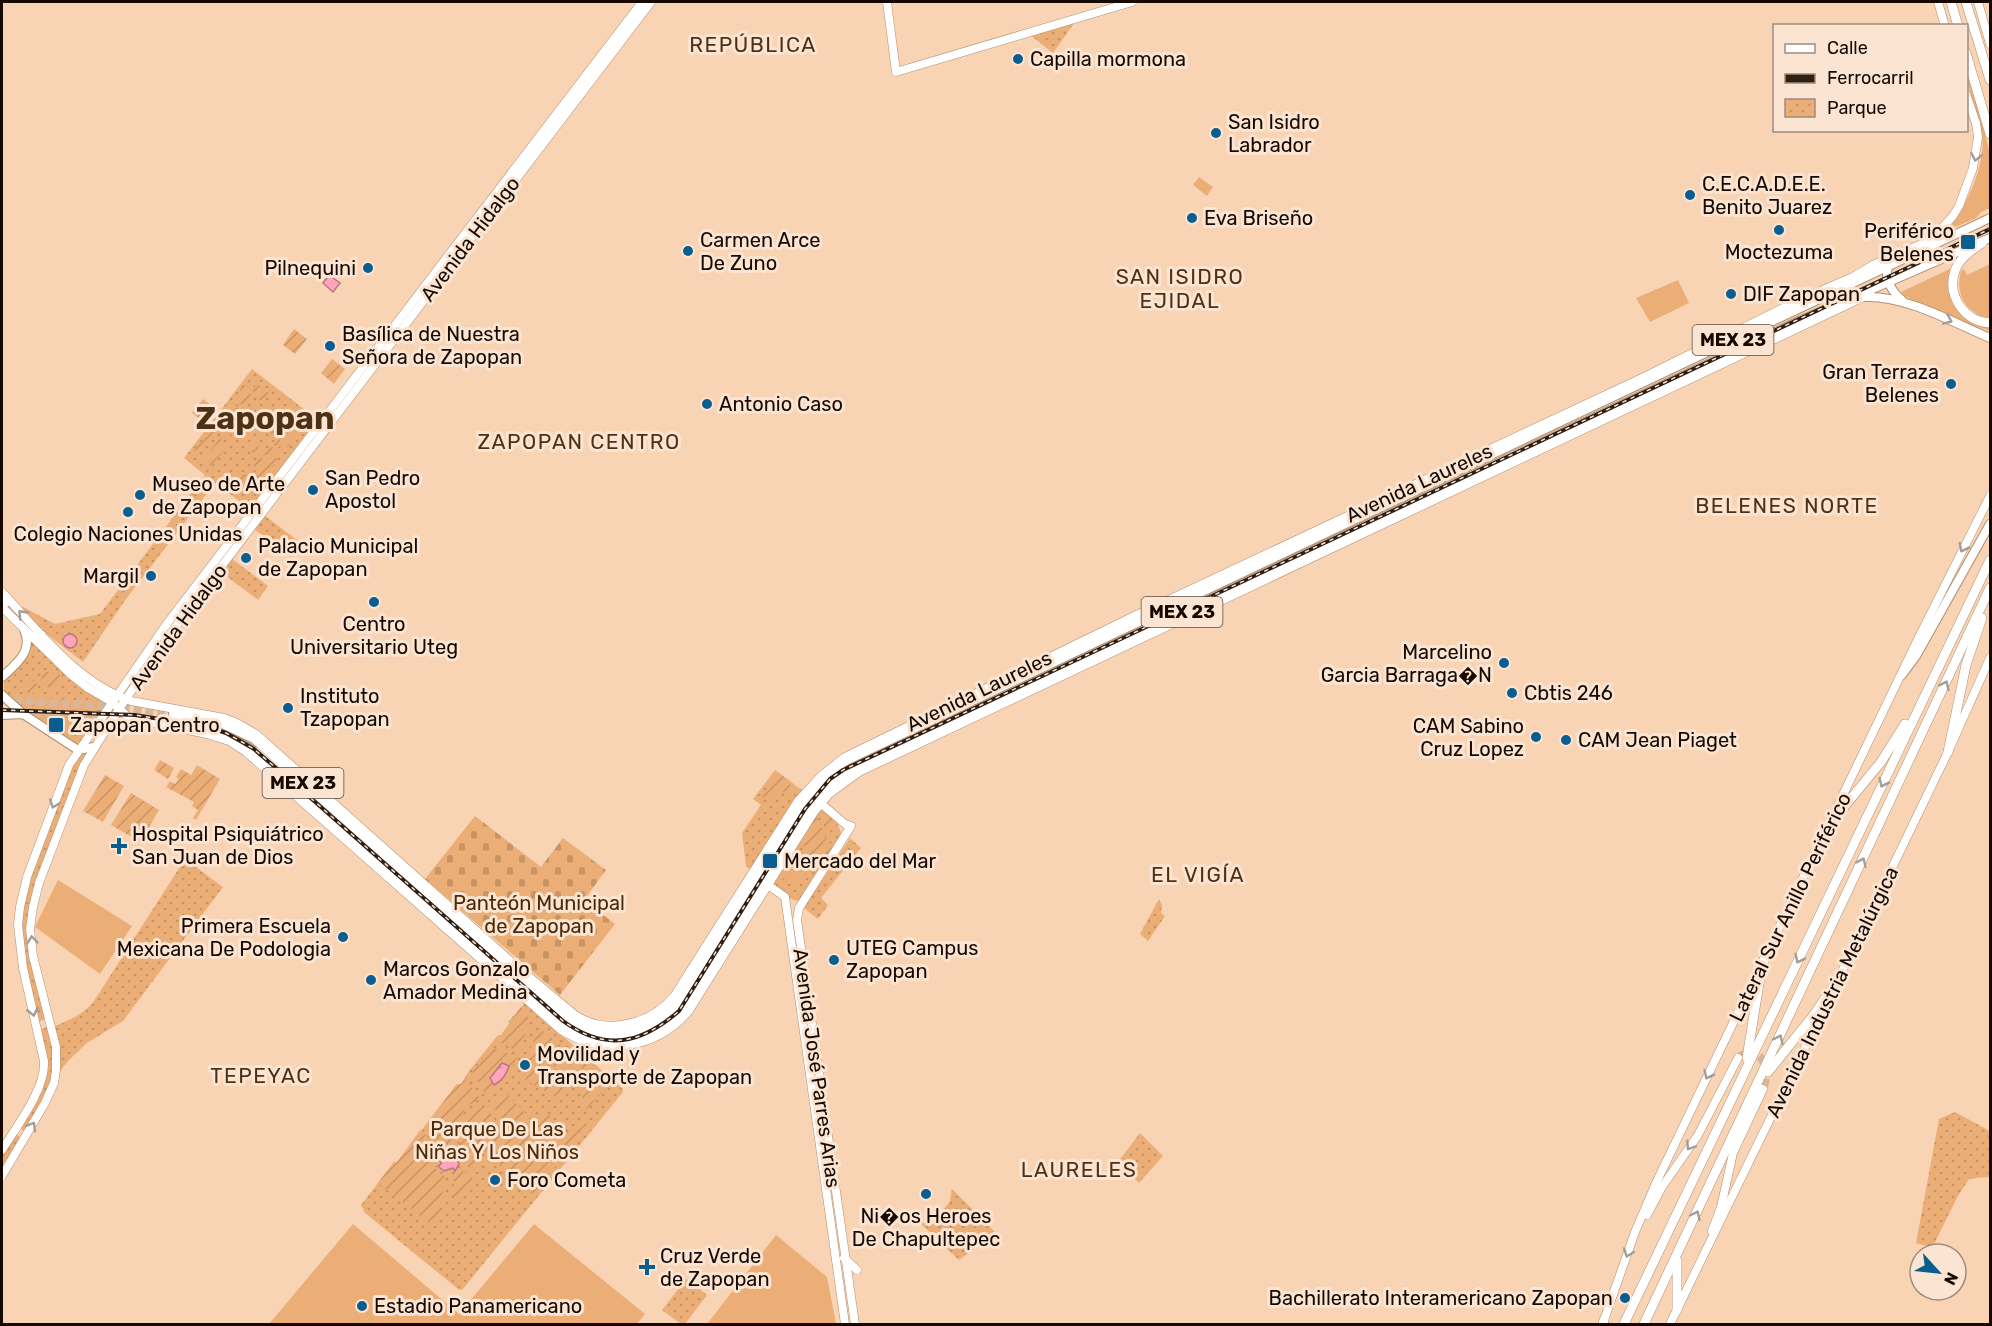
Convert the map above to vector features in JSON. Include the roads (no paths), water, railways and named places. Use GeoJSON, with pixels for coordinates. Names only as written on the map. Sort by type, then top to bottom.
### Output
{"type":"FeatureCollection","features":[{"type":"Feature","properties":{"kind":"highway"},"geometry":{"type":"LineString","coordinates":[[1952,2],[1958,24]]}},
{"type":"Feature","properties":{"kind":"highway"},"geometry":{"type":"LineString","coordinates":[[1968,2],[1990,80]]}},
{"type":"Feature","properties":{"kind":"highway"},"geometry":{"type":"LineString","coordinates":[[1968,60],[1990,134]]}},
{"type":"Feature","properties":{"kind":"highway"},"geometry":{"type":"LineString","coordinates":[[1986,240],[1959,263],[1954,273],[1953,286],[1954,296],[1967,315],[1990,323]]}},
{"type":"Feature","properties":{"kind":"highway"},"geometry":{"type":"LineString","coordinates":[[1624,1324],[1990,560]]}},
{"type":"Feature","properties":{"kind":"highway"},"geometry":{"type":"LineString","coordinates":[[1644,1324],[1761,1086],[1990,588]]}},
{"type":"Feature","properties":{"kind":"highway"},"geometry":{"type":"LineString","coordinates":[[1948,752],[1968,659],[1990,597]]}},
{"type":"Feature","properties":{"kind":"highway"},"geometry":{"type":"LineString","coordinates":[[1830,824],[1896,740],[1968,605]]}},
{"type":"Feature","properties":{"kind":"highway"},"geometry":{"type":"LineString","coordinates":[[1745,1071],[1765,957]]}},
{"type":"Feature","properties":{"kind":"highway"},"geometry":{"type":"LineString","coordinates":[[1761,1086],[1835,984]]}},
{"type":"Feature","properties":{"kind":"highway"},"geometry":{"type":"LineString","coordinates":[[1677,1310],[1676,1266],[1680,1249]]}},
{"type":"Feature","properties":{"kind":"main road","name":"Avenida Hidalgo"},"geometry":{"type":"LineString","coordinates":[[2,1150],[39,1088],[45,1067],[19,947],[20,907],[27,877],[61,785],[78,750],[166,625],[642,2]]}},
{"type":"Feature","properties":{"kind":"main road","name":"Avenida Hidalgo"},"geometry":{"type":"LineString","coordinates":[[2,1176],[45,1103],[54,1083],[56,1047],[33,956],[31,918],[39,883],[56,836],[78,777],[94,747],[173,630],[651,2]]}},
{"type":"Feature","properties":{"kind":"main road"},"geometry":{"type":"LineString","coordinates":[[887,2],[896,72],[1132,2]]}},
{"type":"Feature","properties":{"kind":"main road"},"geometry":{"type":"LineString","coordinates":[[1938,2],[1944,24]]}},
{"type":"Feature","properties":{"kind":"main road"},"geometry":{"type":"LineString","coordinates":[[1978,2],[1990,44]]}},
{"type":"Feature","properties":{"kind":"main road","name":"Avenida Laureles"},"geometry":{"type":"LineString","coordinates":[[516,968],[254,740],[222,724],[172,718],[222,734],[256,752],[565,1024],[596,1038],[627,1039],[656,1029],[683,1008],[759,878],[813,797],[823,778],[852,758],[1506,448],[1793,303],[1924,243],[1953,216],[1970,179],[1977,153],[1978,137],[1968,100]]}},
{"type":"Feature","properties":{"kind":"main road","name":"Avenida Laureles"},"geometry":{"type":"LineString","coordinates":[[759,878],[688,1012],[667,1031],[651,1039],[628,1046],[609,1047],[594,1044],[574,1038],[561,1030],[238,746],[207,734],[129,718],[119,709],[115,699],[224,718],[256,735],[516,968],[567,1017],[585,1026],[613,1032],[634,1030],[648,1025],[669,1012],[680,999],[759,878],[813,797],[833,765],[860,748],[1132,616],[1488,451],[1658,376],[1990,218]]}},
{"type":"Feature","properties":{"kind":"main road"},"geometry":{"type":"LineString","coordinates":[[1924,243],[1959,233]]}},
{"type":"Feature","properties":{"kind":"main road","name":"Avenida Laureles"},"geometry":{"type":"LineString","coordinates":[[1666,388],[1801,320],[1986,240]]}},
{"type":"Feature","properties":{"kind":"main road"},"geometry":{"type":"LineString","coordinates":[[1888,266],[1886,276],[1889,283],[1895,294],[1905,302]]}},
{"type":"Feature","properties":{"kind":"main road","name":"Avenida Laureles"},"geometry":{"type":"LineString","coordinates":[[813,797],[856,766],[1646,397],[1866,297],[1885,288],[1889,283]]}},
{"type":"Feature","properties":{"kind":"main road"},"geometry":{"type":"LineString","coordinates":[[1866,297],[1876,296],[1905,302],[1990,338]]}},
{"type":"Feature","properties":{"kind":"main road"},"geometry":{"type":"LineString","coordinates":[[1658,376],[1666,388]]}},
{"type":"Feature","properties":{"kind":"main road"},"geometry":{"type":"LineString","coordinates":[[1640,382],[1646,397]]}},
{"type":"Feature","properties":{"kind":"main road"},"geometry":{"type":"LineString","coordinates":[[1488,451],[1506,448]]}},
{"type":"Feature","properties":{"kind":"main road","name":"Lateral Sur Anillo Periférico"},"geometry":{"type":"LineString","coordinates":[[1603,1323],[1635,1233],[1656,1183],[1990,496]]}},
{"type":"Feature","properties":{"kind":"main road"},"geometry":{"type":"LineString","coordinates":[[1902,675],[1917,656],[1990,524]]}},
{"type":"Feature","properties":{"kind":"main road"},"geometry":{"type":"LineString","coordinates":[[2,592],[34,637]]}},
{"type":"Feature","properties":{"kind":"main road"},"geometry":{"type":"LineString","coordinates":[[3,603],[24,630],[115,699]]}},
{"type":"Feature","properties":{"kind":"main road"},"geometry":{"type":"LineString","coordinates":[[2,677],[24,655],[34,637]]}},
{"type":"Feature","properties":{"kind":"main road","name":"Avenida Industria Metalúrgica"},"geometry":{"type":"LineString","coordinates":[[1670,1324],[1948,752],[1990,658]]}},
{"type":"Feature","properties":{"kind":"main road"},"geometry":{"type":"LineString","coordinates":[[2,695],[23,714],[78,750],[94,747]]}},
{"type":"Feature","properties":{"kind":"main road"},"geometry":{"type":"LineString","coordinates":[[2,715],[23,714]]}},
{"type":"Feature","properties":{"kind":"main road","name":"Avenida José Parres Arias"},"geometry":{"type":"LineString","coordinates":[[813,797],[850,828],[799,908],[797,920],[855,1324]]}},
{"type":"Feature","properties":{"kind":"main road","name":"Avenida José Parres Arias"},"geometry":{"type":"LineString","coordinates":[[759,878],[784,897],[845,1324]]}},
{"type":"Feature","properties":{"kind":"main road"},"geometry":{"type":"LineString","coordinates":[[453,926],[456,938]]}},
{"type":"Feature","properties":{"kind":"main road"},"geometry":{"type":"LineString","coordinates":[[1635,1233],[1662,1187],[1698,1135],[1738,1058]]}},
{"type":"Feature","properties":{"kind":"main road"},"geometry":{"type":"LineString","coordinates":[[1710,1244],[1733,1153],[1761,1086]]}},
{"type":"Feature","properties":{"kind":"main road"},"geometry":{"type":"LineString","coordinates":[[829,1218],[834,1220],[837,1236],[842,1243]]}},
{"type":"Feature","properties":{"kind":"main road"},"geometry":{"type":"LineString","coordinates":[[844,1258],[857,1270]]}},
{"type":"Feature","properties":{"kind":"main road"},"geometry":{"type":"LineString","coordinates":[[842,1299],[852,1303],[859,1291]]}},
{"type":"Feature","properties":{"kind":"water"},"geometry":{"type":"Polygon","coordinates":[[[329,275],[340,283],[333,292],[323,283],[329,275]]]}},
{"type":"Feature","properties":{"kind":"water"},"geometry":{"type":"Polygon","coordinates":[[[70,634],[75,636],[77,641],[75,646],[70,648],[65,646],[63,641],[65,636],[70,634]]]}},
{"type":"Feature","properties":{"kind":"water"},"geometry":{"type":"Polygon","coordinates":[[[502,1063],[509,1066],[508,1069],[502,1079],[494,1085],[490,1078],[502,1063]]]}},
{"type":"Feature","properties":{"kind":"water"},"geometry":{"type":"Polygon","coordinates":[[[442,1150],[445,1153],[453,1151],[459,1155],[456,1156],[459,1164],[455,1171],[453,1168],[444,1171],[438,1166],[441,1164],[439,1157],[442,1150]]]}},
{"type":"Feature","properties":{"kind":"tunnel"},"geometry":{"type":"LineString","coordinates":[[2,700],[109,706],[173,714]]}},
{"type":"Feature","properties":{"kind":"tunnel"},"geometry":{"type":"LineString","coordinates":[[20,713],[121,716]]}},
{"type":"Feature","properties":{"kind":"tunnel"},"geometry":{"type":"LineString","coordinates":[[149,719],[172,722]]}},
{"type":"Feature","properties":{"kind":"tunnel"},"geometry":{"type":"LineString","coordinates":[[1738,1058],[1745,1053],[1752,1052],[1762,1059],[1766,1073],[1763,1089]]}},
{"type":"Feature","properties":{"kind":"railway"},"geometry":{"type":"LineString","coordinates":[[2,710],[135,715],[208,727],[226,733],[254,749],[563,1021],[594,1037],[609,1040],[637,1037],[651,1031],[679,1011],[805,809],[830,779],[843,770],[1990,229]]}},
{"type":"Feature","properties":{"kind":"place","name":"Capilla mormona"},"geometry":{"type":"Point","coordinates":[1018,59]}},
{"type":"Feature","properties":{"kind":"place","name":"San Isidro Labrador"},"geometry":{"type":"Point","coordinates":[1216,133]}},
{"type":"Feature","properties":{"kind":"place","name":"C.E.C.A.D.E.E. Benito Juarez"},"geometry":{"type":"Point","coordinates":[1690,195]}},
{"type":"Feature","properties":{"kind":"place","name":"Eva Briseño"},"geometry":{"type":"Point","coordinates":[1192,218]}},
{"type":"Feature","properties":{"kind":"place","name":"Moctezuma"},"geometry":{"type":"Point","coordinates":[1779,230]}},
{"type":"Feature","properties":{"kind":"place","name":"Periférico Belenes"},"geometry":{"type":"Point","coordinates":[1968,242]}},
{"type":"Feature","properties":{"kind":"place","name":"Carmen Arce De Zuno"},"geometry":{"type":"Point","coordinates":[688,251]}},
{"type":"Feature","properties":{"kind":"place","name":"Pilnequini"},"geometry":{"type":"Point","coordinates":[368,268]}},
{"type":"Feature","properties":{"kind":"place","name":"DIF Zapopan"},"geometry":{"type":"Point","coordinates":[1731,294]}},
{"type":"Feature","properties":{"kind":"place","name":"Basílica de Nuestra Señora de Zapopan"},"geometry":{"type":"Point","coordinates":[330,346]}},
{"type":"Feature","properties":{"kind":"place","name":"Gran Terraza Belenes"},"geometry":{"type":"Point","coordinates":[1951,384]}},
{"type":"Feature","properties":{"kind":"place","name":"Antonio Caso"},"geometry":{"type":"Point","coordinates":[707,404]}},
{"type":"Feature","properties":{"kind":"place","name":"San Pedro Apostol"},"geometry":{"type":"Point","coordinates":[313,490]}},
{"type":"Feature","properties":{"kind":"place","name":"Museo de Arte de Zapopan"},"geometry":{"type":"Point","coordinates":[140,495]}},
{"type":"Feature","properties":{"kind":"place","name":"Colegio Naciones Unidas"},"geometry":{"type":"Point","coordinates":[128,512]}},
{"type":"Feature","properties":{"kind":"place","name":"Palacio Municipal de Zapopan"},"geometry":{"type":"Point","coordinates":[246,558]}},
{"type":"Feature","properties":{"kind":"place","name":"Margil"},"geometry":{"type":"Point","coordinates":[151,576]}},
{"type":"Feature","properties":{"kind":"place","name":"Centro Universitario Uteg"},"geometry":{"type":"Point","coordinates":[374,602]}},
{"type":"Feature","properties":{"kind":"place","name":"Marcelino Garcia Barraga�N"},"geometry":{"type":"Point","coordinates":[1504,663]}},
{"type":"Feature","properties":{"kind":"place","name":"Cbtis 246"},"geometry":{"type":"Point","coordinates":[1512,693]}},
{"type":"Feature","properties":{"kind":"place","name":"Instituto Tzapopan"},"geometry":{"type":"Point","coordinates":[288,708]}},
{"type":"Feature","properties":{"kind":"place","name":"Zapopan Centro"},"geometry":{"type":"Point","coordinates":[56,725]}},
{"type":"Feature","properties":{"kind":"place","name":"CAM Sabino Cruz Lopez"},"geometry":{"type":"Point","coordinates":[1536,737]}},
{"type":"Feature","properties":{"kind":"place","name":"CAM Jean Piaget"},"geometry":{"type":"Point","coordinates":[1566,740]}},
{"type":"Feature","properties":{"kind":"place","name":"Hospital Psiquiátrico San Juan de Dios"},"geometry":{"type":"Point","coordinates":[119,846]}},
{"type":"Feature","properties":{"kind":"place","name":"Mercado del Mar"},"geometry":{"type":"Point","coordinates":[770,861]}},
{"type":"Feature","properties":{"kind":"place","name":"Primera Escuela Mexicana De Podologia"},"geometry":{"type":"Point","coordinates":[343,937]}},
{"type":"Feature","properties":{"kind":"place","name":"UTEG Campus Zapopan"},"geometry":{"type":"Point","coordinates":[834,960]}},
{"type":"Feature","properties":{"kind":"place","name":"Marcos Gonzalo Amador Medina"},"geometry":{"type":"Point","coordinates":[371,980]}},
{"type":"Feature","properties":{"kind":"place","name":"Movilidad y Transporte de Zapopan"},"geometry":{"type":"Point","coordinates":[525,1065]}},
{"type":"Feature","properties":{"kind":"place","name":"Foro Cometa"},"geometry":{"type":"Point","coordinates":[495,1180]}},
{"type":"Feature","properties":{"kind":"place","name":"Ni�os Heroes De Chapultepec"},"geometry":{"type":"Point","coordinates":[926,1194]}},
{"type":"Feature","properties":{"kind":"place","name":"Cruz Verde de Zapopan"},"geometry":{"type":"Point","coordinates":[647,1267]}},
{"type":"Feature","properties":{"kind":"place","name":"Bachillerato Interamericano Zapopan"},"geometry":{"type":"Point","coordinates":[1625,1298]}},
{"type":"Feature","properties":{"kind":"place","name":"Estadio Panamericano"},"geometry":{"type":"Point","coordinates":[362,1306]}},
{"type":"Feature","properties":{"kind":"district","name":"REPÚBLICA"},"geometry":{"type":"Point","coordinates":[753,44]}},
{"type":"Feature","properties":{"kind":"district","name":"SAN ISIDRO EJIDAL"},"geometry":{"type":"Point","coordinates":[1180,288]}},
{"type":"Feature","properties":{"kind":"district","name":"Zapopan"},"geometry":{"type":"Point","coordinates":[265,418]}},
{"type":"Feature","properties":{"kind":"district","name":"ZAPOPAN CENTRO"},"geometry":{"type":"Point","coordinates":[579,441]}},
{"type":"Feature","properties":{"kind":"district","name":"BELENES NORTE"},"geometry":{"type":"Point","coordinates":[1787,505]}},
{"type":"Feature","properties":{"kind":"district","name":"EL VIGÍA"},"geometry":{"type":"Point","coordinates":[1198,874]}},
{"type":"Feature","properties":{"kind":"district","name":"TEPEYAC"},"geometry":{"type":"Point","coordinates":[261,1075]}},
{"type":"Feature","properties":{"kind":"district","name":"LAURELES"},"geometry":{"type":"Point","coordinates":[1079,1169]}},
{"type":"Feature","properties":{"kind":"park label","name":"Panteón Municipal de Zapopan"},"geometry":{"type":"Point","coordinates":[539,914]}},
{"type":"Feature","properties":{"kind":"park label","name":"Parque De Las Niñas Y Los Niños"},"geometry":{"type":"Point","coordinates":[497,1140]}}]}
